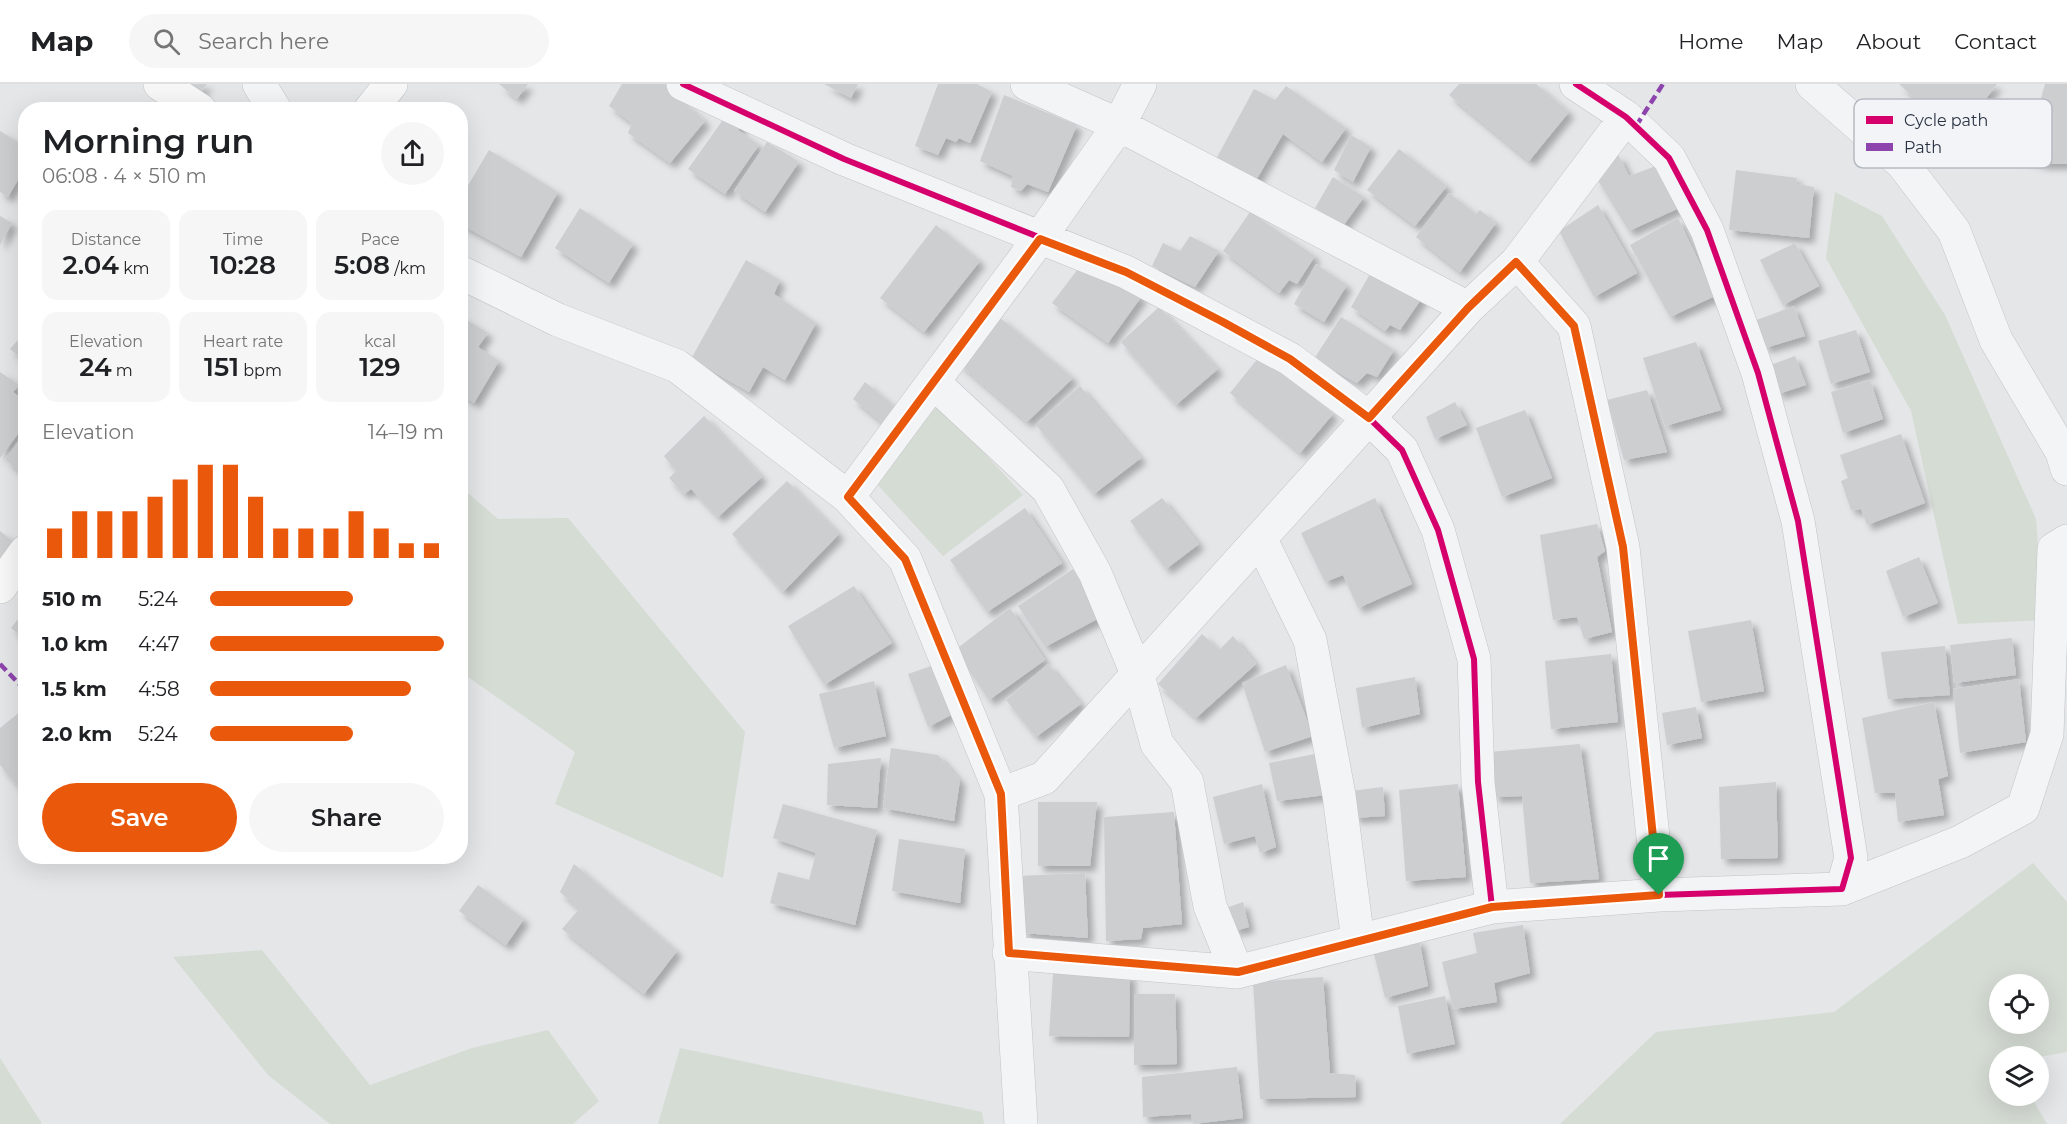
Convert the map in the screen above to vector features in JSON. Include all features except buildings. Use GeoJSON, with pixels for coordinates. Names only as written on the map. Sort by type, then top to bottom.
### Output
{"type":"FeatureCollection","features":[{"type":"Feature","properties":{"kind":"main road"},"geometry":{"type":"LineString","coordinates":[[160,84],[188,102]]}},
{"type":"Feature","properties":{"kind":"main road"},"geometry":{"type":"LineString","coordinates":[[376,102],[391,84]]}},
{"type":"Feature","properties":{"kind":"main road"},"geometry":{"type":"LineString","coordinates":[[0,587],[18,562]]}},
{"type":"Feature","properties":{"kind":"street"},"geometry":{"type":"LineString","coordinates":[[259,84],[270,102]]}},
{"type":"Feature","properties":{"kind":"street"},"geometry":{"type":"LineString","coordinates":[[683,84],[698,93],[844,159],[1126,272],[1290,359],[1369,418],[1402,450],[1437,530],[1474,659],[1478,782],[1492,907]]}},
{"type":"Feature","properties":{"kind":"street"},"geometry":{"type":"LineString","coordinates":[[1027,84],[1119,125],[1468,308]]}},
{"type":"Feature","properties":{"kind":"street"},"geometry":{"type":"LineString","coordinates":[[848,497],[1040,239],[1119,125],[1140,84]]}},
{"type":"Feature","properties":{"kind":"street"},"geometry":{"type":"LineString","coordinates":[[1576,84],[1626,117],[1669,158],[1707,230],[1758,374],[1798,521],[1851,858],[1842,889]]}},
{"type":"Feature","properties":{"kind":"street"},"geometry":{"type":"LineString","coordinates":[[1812,84],[1854,121]]}},
{"type":"Feature","properties":{"kind":"street"},"geometry":{"type":"LineString","coordinates":[[1001,794],[1044,778],[1468,308],[1516,262],[1626,117]]}},
{"type":"Feature","properties":{"kind":"street"},"geometry":{"type":"LineString","coordinates":[[1906,168],[1954,231],[1996,340],[2062,452],[2067,469]]}},
{"type":"Feature","properties":{"kind":"street"},"geometry":{"type":"LineString","coordinates":[[1516,262],[1574,326],[1623,547],[1659,895]]}},
{"type":"Feature","properties":{"kind":"street"},"geometry":{"type":"LineString","coordinates":[[468,276],[558,320],[677,366],[848,497],[905,559],[1001,794],[1021,1124]]}},
{"type":"Feature","properties":{"kind":"street"},"geometry":{"type":"LineString","coordinates":[[933,382],[1048,489],[1095,573],[1138,676],[1157,744],[1187,782],[1210,906],[1238,972]]}},
{"type":"Feature","properties":{"kind":"street"},"geometry":{"type":"LineString","coordinates":[[1261,540],[1310,640],[1339,795],[1358,941]]}},
{"type":"Feature","properties":{"kind":"street"},"geometry":{"type":"LineString","coordinates":[[1009,953],[1238,972],[1492,907],[1659,895],[1842,889],[1960,842],[2023,808],[2047,734],[2054,549],[2067,541]]}},
{"type":"Feature","properties":{"kind":"shaded area"},"geometry":{"type":"Polygon","coordinates":[[[1835,192],[1882,216],[1945,315],[2036,519],[2043,620],[1958,624],[1911,411],[1826,258],[1835,192]]]}},
{"type":"Feature","properties":{"kind":"shaded area"},"geometry":{"type":"Polygon","coordinates":[[[939,404],[1023,495],[943,556],[875,482],[939,404]]]}},
{"type":"Feature","properties":{"kind":"shaded area"},"geometry":{"type":"Polygon","coordinates":[[[468,493],[498,519],[568,518],[745,732],[723,878],[555,804],[575,752],[468,677],[468,493]]]}},
{"type":"Feature","properties":{"kind":"shaded area"},"geometry":{"type":"Polygon","coordinates":[[[2033,863],[2067,902],[2067,1052],[2049,1055],[2049,1046],[1989,1046],[1989,1106],[2036,1106],[2047,1124],[1560,1124],[1656,1032],[1834,1012],[2033,863]]]}},
{"type":"Feature","properties":{"kind":"shaded area"},"geometry":{"type":"Polygon","coordinates":[[[262,950],[370,1085],[472,1048],[548,1030],[599,1101],[573,1124],[330,1124],[268,1075],[173,957],[262,950]]]}},
{"type":"Feature","properties":{"kind":"shaded area"},"geometry":{"type":"Polygon","coordinates":[[[680,1048],[982,1112],[984,1124],[658,1124],[680,1048]]]}},
{"type":"Feature","properties":{"kind":"shaded area"},"geometry":{"type":"Polygon","coordinates":[[[0,1058],[41,1122],[41,1124],[0,1124],[0,1058]]]}},
{"type":"Feature","properties":{"kind":"marked path"},"geometry":{"type":"LineString","coordinates":[[1636,126],[1663,84]]}},
{"type":"Feature","properties":{"kind":"marked path"},"geometry":{"type":"LineString","coordinates":[[0,664],[18,683]]}},
{"type":"Feature","properties":{"kind":"cycle path"},"geometry":{"type":"LineString","coordinates":[[683,84],[844,159],[1126,272],[1290,359],[1369,418],[1402,450],[1438,530],[1474,659],[1478,782],[1492,907]]}},
{"type":"Feature","properties":{"kind":"cycle path"},"geometry":{"type":"LineString","coordinates":[[1009,953],[1237,972],[1492,907],[1659,895],[1842,889],[1851,858],[1798,521],[1758,373],[1707,230],[1669,158],[1626,117],[1576,84]]}},
{"type":"Feature","properties":{"kind":"route"},"geometry":{"type":"LineString","coordinates":[[1040,239],[1126,272],[1223,322],[1290,359],[1369,418],[1468,308],[1516,262],[1574,326],[1623,547],[1659,895],[1492,907],[1238,972],[1009,953],[1001,794],[927,608],[905,559],[848,497],[1040,239]]}}]}
